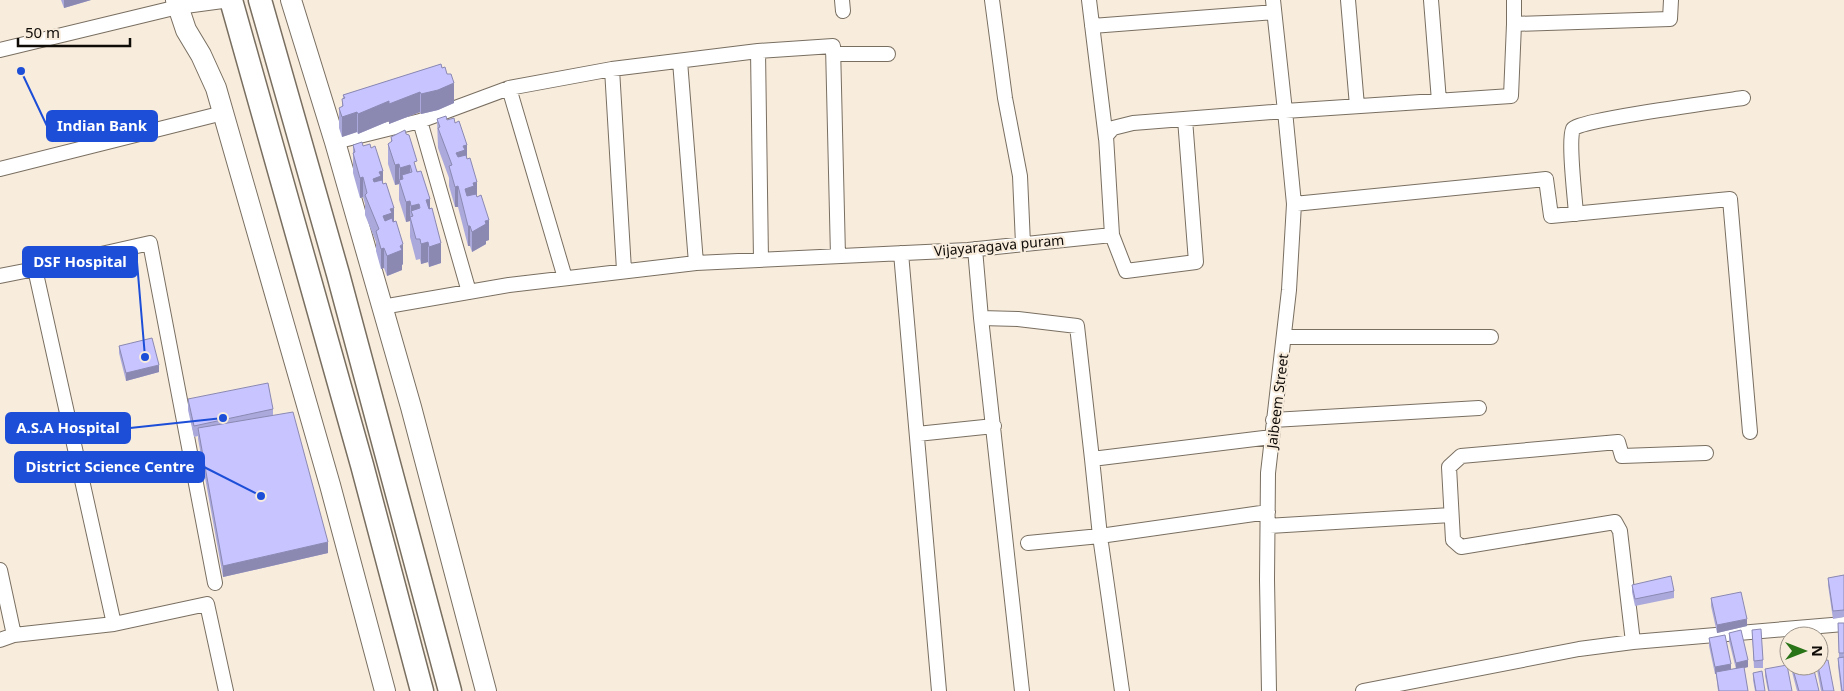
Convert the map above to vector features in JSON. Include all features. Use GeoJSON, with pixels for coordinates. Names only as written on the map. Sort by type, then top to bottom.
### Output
{"type":"FeatureCollection","features":[{"type":"Feature","properties":{"kind":"highway"},"geometry":{"type":"LineString","coordinates":[[230,0],[362,465],[422,691]]}},
{"type":"Feature","properties":{"kind":"highway"},"geometry":{"type":"LineString","coordinates":[[260,0],[387,455],[450,691]]}},
{"type":"Feature","properties":{"kind":"main road"},"geometry":{"type":"LineString","coordinates":[[291,0],[335,142],[411,407],[486,691]]}},
{"type":"Feature","properties":{"kind":"main road"},"geometry":{"type":"LineString","coordinates":[[177,4],[186,30],[202,55],[223,113],[330,485],[384,691]]}},
{"type":"Feature","properties":{"kind":"street"},"geometry":{"type":"LineString","coordinates":[[0,50],[177,4],[230,0]]}},
{"type":"Feature","properties":{"kind":"street"},"geometry":{"type":"LineString","coordinates":[[992,0],[1005,98],[1020,176],[1023,244]]}},
{"type":"Feature","properties":{"kind":"street"},"geometry":{"type":"LineString","coordinates":[[1089,0],[1106,139],[1112,235],[1126,271],[1196,262],[1185,118]]}},
{"type":"Feature","properties":{"kind":"street"},"geometry":{"type":"LineString","coordinates":[[1348,0],[1357,106]]}},
{"type":"Feature","properties":{"kind":"street"},"geometry":{"type":"LineString","coordinates":[[1431,0],[1439,101]]}},
{"type":"Feature","properties":{"kind":"street"},"geometry":{"type":"LineString","coordinates":[[1106,139],[1113,128],[1133,123],[1511,96],[1514,0]]}},
{"type":"Feature","properties":{"kind":"street"},"geometry":{"type":"LineString","coordinates":[[1514,24],[1670,19],[1671,0]]}},
{"type":"Feature","properties":{"kind":"street"},"geometry":{"type":"LineString","coordinates":[[1092,26],[1273,6],[1285,111]]}},
{"type":"Feature","properties":{"kind":"street"},"geometry":{"type":"LineString","coordinates":[[335,142],[420,121],[510,88],[612,69],[758,51],[833,46],[838,256]]}},
{"type":"Feature","properties":{"kind":"street"},"geometry":{"type":"LineString","coordinates":[[758,51],[761,260]]}},
{"type":"Feature","properties":{"kind":"street"},"geometry":{"type":"LineString","coordinates":[[833,54],[888,54]]}},
{"type":"Feature","properties":{"kind":"street"},"geometry":{"type":"LineString","coordinates":[[680,61],[696,263]]}},
{"type":"Feature","properties":{"kind":"street"},"geometry":{"type":"LineString","coordinates":[[612,69],[624,270]]}},
{"type":"Feature","properties":{"kind":"street"},"geometry":{"type":"LineString","coordinates":[[510,88],[564,278]]}},
{"type":"Feature","properties":{"kind":"street"},"geometry":{"type":"LineString","coordinates":[[1576,214],[1572,143],[1573,130],[1577,126],[1603,119],[1742,98]]}},
{"type":"Feature","properties":{"kind":"street","name":"Jaibeem Street"},"geometry":{"type":"LineString","coordinates":[[1269,691],[1268,519],[1272,437],[1284,337],[1294,204],[1285,111]]}},
{"type":"Feature","properties":{"kind":"street"},"geometry":{"type":"LineString","coordinates":[[0,168],[223,113]]}},
{"type":"Feature","properties":{"kind":"street"},"geometry":{"type":"LineString","coordinates":[[420,121],[469,292]]}},
{"type":"Feature","properties":{"kind":"street"},"geometry":{"type":"LineString","coordinates":[[1294,204],[1546,179],[1551,216],[1730,199],[1750,432]]}},
{"type":"Feature","properties":{"kind":"street","name":"Vijayaragava puram"},"geometry":{"type":"LineString","coordinates":[[382,307],[469,292],[624,270],[696,263],[976,249],[1112,235]]}},
{"type":"Feature","properties":{"kind":"street"},"geometry":{"type":"LineString","coordinates":[[0,276],[150,243],[215,583]]}},
{"type":"Feature","properties":{"kind":"street"},"geometry":{"type":"LineString","coordinates":[[976,249],[981,318],[1022,691]]}},
{"type":"Feature","properties":{"kind":"street"},"geometry":{"type":"LineString","coordinates":[[901,253],[939,691]]}},
{"type":"Feature","properties":{"kind":"street"},"geometry":{"type":"LineString","coordinates":[[35,269],[114,624]]}},
{"type":"Feature","properties":{"kind":"street"},"geometry":{"type":"LineString","coordinates":[[981,318],[1018,319],[1077,326],[1100,536],[1122,691]]}},
{"type":"Feature","properties":{"kind":"street"},"geometry":{"type":"LineString","coordinates":[[1284,337],[1491,337]]}},
{"type":"Feature","properties":{"kind":"street"},"geometry":{"type":"LineString","coordinates":[[1273,420],[1479,408]]}},
{"type":"Feature","properties":{"kind":"street"},"geometry":{"type":"LineString","coordinates":[[917,434],[994,426]]}},
{"type":"Feature","properties":{"kind":"street"},"geometry":{"type":"LineString","coordinates":[[1092,459],[1272,437]]}},
{"type":"Feature","properties":{"kind":"street"},"geometry":{"type":"LineString","coordinates":[[1633,642],[1620,531],[1615,522],[1461,547],[1453,540],[1449,467],[1461,456],[1618,442],[1622,456],[1706,453]]}},
{"type":"Feature","properties":{"kind":"street"},"geometry":{"type":"LineString","coordinates":[[1028,543],[1268,519],[1452,516]]}},
{"type":"Feature","properties":{"kind":"street"},"geometry":{"type":"LineString","coordinates":[[0,570],[7,637],[114,624],[207,604],[226,691]]}},
{"type":"Feature","properties":{"kind":"street"},"geometry":{"type":"LineString","coordinates":[[1363,691],[1578,650],[1633,642],[1844,624]]}},
{"type":"Feature","properties":{"kind":"building"},"geometry":{"type":"Polygon","coordinates":[[[441,64],[442,68],[445,67],[447,74],[451,74],[454,83],[438,90],[421,94],[420,92],[389,104],[389,101],[358,114],[357,112],[342,117],[339,108],[343,106],[342,99],[345,98],[343,95],[441,64]]]}},
{"type":"Feature","properties":{"kind":"building"},"geometry":{"type":"Polygon","coordinates":[[[446,116],[447,120],[454,118],[455,123],[459,121],[467,145],[463,146],[465,150],[456,153],[458,157],[466,155],[467,159],[470,158],[477,182],[473,183],[474,186],[465,189],[467,196],[476,194],[477,197],[481,195],[489,220],[485,221],[486,224],[472,232],[470,226],[468,226],[458,186],[455,187],[449,166],[452,165],[438,128],[440,127],[437,119],[446,116]]]}},
{"type":"Feature","properties":{"kind":"building"},"geometry":{"type":"Polygon","coordinates":[[[405,130],[406,134],[409,135],[417,161],[414,162],[417,172],[421,171],[430,199],[426,200],[429,209],[432,208],[441,243],[429,247],[428,242],[421,244],[420,239],[416,239],[410,217],[413,216],[411,211],[420,208],[419,204],[411,206],[410,201],[406,202],[399,180],[403,179],[402,175],[412,172],[410,165],[400,168],[399,164],[395,165],[388,144],[392,141],[391,137],[405,130]]]}},
{"type":"Feature","properties":{"kind":"building"},"geometry":{"type":"Polygon","coordinates":[[[362,142],[363,146],[370,144],[371,148],[375,146],[383,171],[379,172],[381,176],[373,179],[374,182],[382,180],[383,184],[386,183],[394,208],[390,209],[392,213],[383,216],[385,221],[392,218],[393,222],[396,221],[403,244],[400,246],[402,250],[387,256],[384,248],[381,249],[376,231],[379,229],[365,195],[367,193],[363,177],[360,178],[353,153],[355,152],[353,145],[362,142]]]}},
{"type":"Feature","properties":{"kind":"building"},"geometry":{"type":"Polygon","coordinates":[[[152,338],[159,365],[126,373],[119,346],[152,338]]]}},
{"type":"Feature","properties":{"kind":"building"},"geometry":{"type":"Polygon","coordinates":[[[268,383],[273,409],[194,426],[188,399],[268,383]]]}},
{"type":"Feature","properties":{"kind":"building"},"geometry":{"type":"Polygon","coordinates":[[[293,412],[328,542],[223,566],[198,428],[293,412]]]}},
{"type":"Feature","properties":{"kind":"building"},"geometry":{"type":"Polygon","coordinates":[[[1844,575],[1844,610],[1833,611],[1828,578],[1844,575]]]}},
{"type":"Feature","properties":{"kind":"building"},"geometry":{"type":"Polygon","coordinates":[[[1671,576],[1674,591],[1635,599],[1632,585],[1671,576]]]}},
{"type":"Feature","properties":{"kind":"building"},"geometry":{"type":"Polygon","coordinates":[[[1741,592],[1747,619],[1717,625],[1711,598],[1741,592]]]}},
{"type":"Feature","properties":{"kind":"building"},"geometry":{"type":"Polygon","coordinates":[[[1838,623],[1844,623],[1844,653],[1839,653],[1838,623]]]}},
{"type":"Feature","properties":{"kind":"building"},"geometry":{"type":"Polygon","coordinates":[[[1761,629],[1763,660],[1754,661],[1752,630],[1761,629]]]}},
{"type":"Feature","properties":{"kind":"building"},"geometry":{"type":"Polygon","coordinates":[[[1741,630],[1748,660],[1736,663],[1729,633],[1741,630]]]}},
{"type":"Feature","properties":{"kind":"building"},"geometry":{"type":"Polygon","coordinates":[[[1725,635],[1731,664],[1715,667],[1709,638],[1725,635]]]}},
{"type":"Feature","properties":{"kind":"building"},"geometry":{"type":"Polygon","coordinates":[[[1844,657],[1844,691],[1842,691],[1838,658],[1844,657]]]}},
{"type":"Feature","properties":{"kind":"building"},"geometry":{"type":"Polygon","coordinates":[[[1829,665],[1834,691],[1823,691],[1820,676],[1829,676],[1829,665]]]}},
{"type":"Feature","properties":{"kind":"building"},"geometry":{"type":"Polygon","coordinates":[[[1779,666],[1779,676],[1789,676],[1792,691],[1769,691],[1765,669],[1779,666]]]}},
{"type":"Feature","properties":{"kind":"building"},"geometry":{"type":"Polygon","coordinates":[[[1744,667],[1748,691],[1719,691],[1716,672],[1744,667]]]}},
{"type":"Feature","properties":{"kind":"building"},"geometry":{"type":"Polygon","coordinates":[[[1762,671],[1765,691],[1756,691],[1753,673],[1762,671]]]}},
{"type":"Feature","properties":{"kind":"building"},"geometry":{"type":"Polygon","coordinates":[[[1795,676],[1815,676],[1819,691],[1799,691],[1795,676]]]}},
{"type":"Feature","properties":{"kind":"place","name":"Indian Bank"},"geometry":{"type":"Point","coordinates":[21,71]}},
{"type":"Feature","properties":{"kind":"place","name":"DSF Hospital"},"geometry":{"type":"Point","coordinates":[145,357]}},
{"type":"Feature","properties":{"kind":"place","name":"A.S.A Hospital"},"geometry":{"type":"Point","coordinates":[223,418]}},
{"type":"Feature","properties":{"kind":"place","name":"District Science Centre"},"geometry":{"type":"Point","coordinates":[261,496]}}]}
